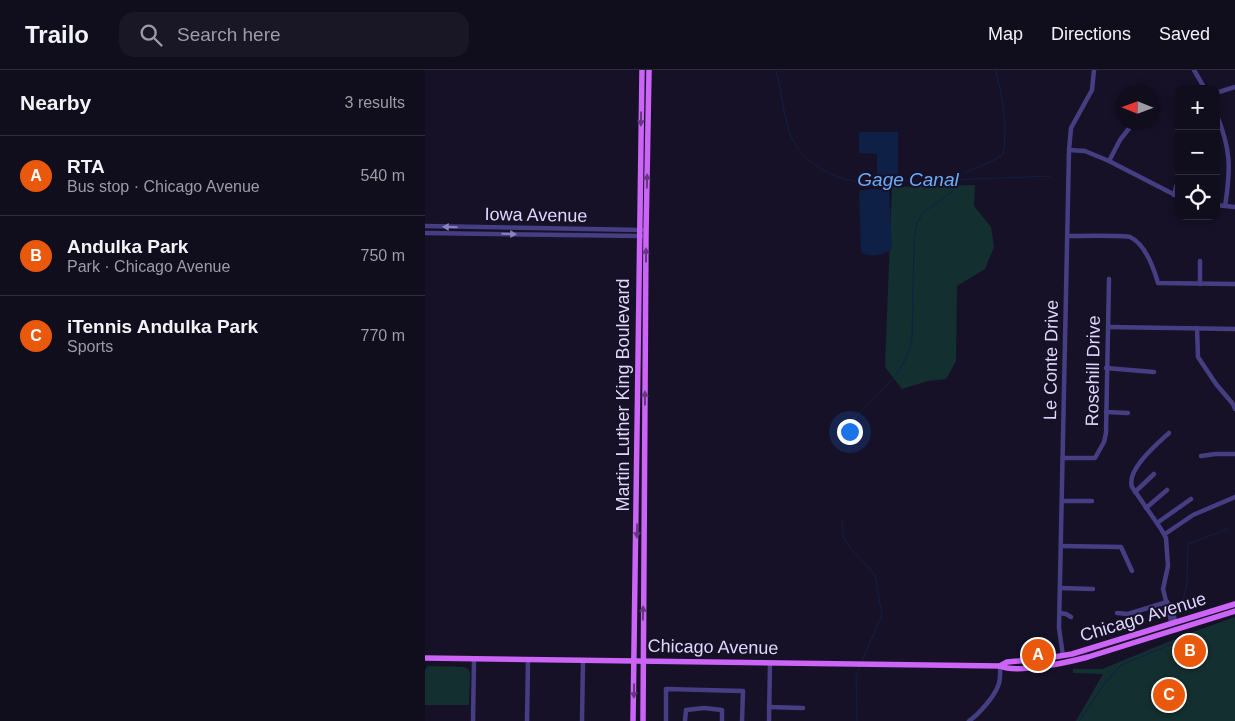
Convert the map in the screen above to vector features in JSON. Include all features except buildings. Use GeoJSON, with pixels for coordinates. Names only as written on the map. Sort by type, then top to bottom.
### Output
{"type":"FeatureCollection","features":[{"type":"Feature","properties":{"kind":"main road","name":"Martin Luther King Boulevard"},"geometry":{"type":"LineString","coordinates":[[633,721],[642,70]]}},
{"type":"Feature","properties":{"kind":"main road","name":"Martin Luther King Boulevard"},"geometry":{"type":"LineString","coordinates":[[643,721],[642,662],[649,70]]}},
{"type":"Feature","properties":{"kind":"main road","name":"Chicago Avenue"},"geometry":{"type":"LineString","coordinates":[[1000,666],[1007,662],[1063,656],[1235,604]]}},
{"type":"Feature","properties":{"kind":"main road","name":"Chicago Avenue"},"geometry":{"type":"LineString","coordinates":[[425,658],[1000,666],[1006,668],[1036,666],[1074,660],[1235,611]]}},
{"type":"Feature","properties":{"kind":"main road"},"geometry":{"type":"LineString","coordinates":[[1036,666],[1059,661],[1063,656],[1074,660]]}},
{"type":"Feature","properties":{"kind":"street","name":"Le Conte Drive"},"geometry":{"type":"LineString","coordinates":[[1063,656],[1060,638],[1060,588],[1069,150],[1071,128],[1092,90],[1094,70]]}},
{"type":"Feature","properties":{"kind":"street"},"geometry":{"type":"LineString","coordinates":[[1190,70],[1198,78]]}},
{"type":"Feature","properties":{"kind":"street"},"geometry":{"type":"LineString","coordinates":[[1194,70],[1202,85]]}},
{"type":"Feature","properties":{"kind":"street"},"geometry":{"type":"LineString","coordinates":[[1220,93],[1235,87]]}},
{"type":"Feature","properties":{"kind":"street"},"geometry":{"type":"LineString","coordinates":[[1220,123],[1225,136],[1229,164],[1225,206]]}},
{"type":"Feature","properties":{"kind":"street"},"geometry":{"type":"LineString","coordinates":[[1109,161],[1128,130]]}},
{"type":"Feature","properties":{"kind":"street"},"geometry":{"type":"LineString","coordinates":[[1069,150],[1085,151],[1109,161],[1175,195]]}},
{"type":"Feature","properties":{"kind":"street"},"geometry":{"type":"LineString","coordinates":[[1220,205],[1235,206]]}},
{"type":"Feature","properties":{"kind":"street","name":"Iowa Avenue"},"geometry":{"type":"LineString","coordinates":[[425,226],[639,233]]}},
{"type":"Feature","properties":{"kind":"street","name":"Iowa Avenue"},"geometry":{"type":"LineString","coordinates":[[425,233],[646,233]]}},
{"type":"Feature","properties":{"kind":"street"},"geometry":{"type":"LineString","coordinates":[[1067,236],[1130,237],[1140,246],[1153,266],[1158,284],[1235,284]]}},
{"type":"Feature","properties":{"kind":"street"},"geometry":{"type":"LineString","coordinates":[[1200,261],[1200,284]]}},
{"type":"Feature","properties":{"kind":"street","name":"Rosehill Drive"},"geometry":{"type":"LineString","coordinates":[[1063,458],[1095,458],[1104,442],[1106,434],[1109,279]]}},
{"type":"Feature","properties":{"kind":"street"},"geometry":{"type":"LineString","coordinates":[[1108,326],[1235,329]]}},
{"type":"Feature","properties":{"kind":"street"},"geometry":{"type":"LineString","coordinates":[[1197,328],[1198,357],[1235,409]]}},
{"type":"Feature","properties":{"kind":"street"},"geometry":{"type":"LineString","coordinates":[[1106,368],[1153,372]]}},
{"type":"Feature","properties":{"kind":"street"},"geometry":{"type":"LineString","coordinates":[[1106,412],[1128,413]]}},
{"type":"Feature","properties":{"kind":"street"},"geometry":{"type":"LineString","coordinates":[[1169,433],[1135,468],[1130,483],[1165,534],[1168,566],[1163,589],[1175,620],[1174,623]]}},
{"type":"Feature","properties":{"kind":"street"},"geometry":{"type":"LineString","coordinates":[[1201,456],[1235,454]]}},
{"type":"Feature","properties":{"kind":"street"},"geometry":{"type":"LineString","coordinates":[[1135,492],[1154,474]]}},
{"type":"Feature","properties":{"kind":"street"},"geometry":{"type":"LineString","coordinates":[[1146,508],[1167,490]]}},
{"type":"Feature","properties":{"kind":"street"},"geometry":{"type":"LineString","coordinates":[[1165,534],[1199,512],[1235,497]]}},
{"type":"Feature","properties":{"kind":"street"},"geometry":{"type":"LineString","coordinates":[[1157,523],[1191,499]]}},
{"type":"Feature","properties":{"kind":"street"},"geometry":{"type":"LineString","coordinates":[[1062,501],[1092,501]]}},
{"type":"Feature","properties":{"kind":"street"},"geometry":{"type":"LineString","coordinates":[[1061,546],[1121,547],[1132,571]]}},
{"type":"Feature","properties":{"kind":"street"},"geometry":{"type":"LineString","coordinates":[[1060,588],[1093,589]]}},
{"type":"Feature","properties":{"kind":"street"},"geometry":{"type":"LineString","coordinates":[[1117,613],[1128,614],[1167,602]]}},
{"type":"Feature","properties":{"kind":"street"},"geometry":{"type":"LineString","coordinates":[[1060,613],[1071,617]]}},
{"type":"Feature","properties":{"kind":"street"},"geometry":{"type":"LineString","coordinates":[[473,721],[474,659]]}},
{"type":"Feature","properties":{"kind":"street"},"geometry":{"type":"LineString","coordinates":[[527,721],[528,660]]}},
{"type":"Feature","properties":{"kind":"street"},"geometry":{"type":"LineString","coordinates":[[582,721],[583,661]]}},
{"type":"Feature","properties":{"kind":"street"},"geometry":{"type":"LineString","coordinates":[[769,721],[770,663]]}},
{"type":"Feature","properties":{"kind":"street"},"geometry":{"type":"LineString","coordinates":[[969,721],[980,712],[997,689],[1000,666]]}},
{"type":"Feature","properties":{"kind":"street"},"geometry":{"type":"LineString","coordinates":[[666,721],[667,689],[743,690],[742,721]]}},
{"type":"Feature","properties":{"kind":"street"},"geometry":{"type":"LineString","coordinates":[[769,707],[803,708]]}},
{"type":"Feature","properties":{"kind":"street"},"geometry":{"type":"LineString","coordinates":[[685,721],[686,710],[704,708],[722,710],[723,721]]}},
{"type":"Feature","properties":{"kind":"green space"},"geometry":{"type":"Polygon","coordinates":[[[975,185],[974,206],[991,227],[994,247],[985,269],[957,286],[956,361],[946,379],[928,381],[902,389],[885,367],[892,187],[975,185]]]}},
{"type":"Feature","properties":{"kind":"green space"},"geometry":{"type":"Polygon","coordinates":[[[1235,617],[1235,721],[1076,721],[1103,674],[1073,673],[1073,669],[1102,669],[1235,617]]]}},
{"type":"Feature","properties":{"kind":"green space"},"geometry":{"type":"Polygon","coordinates":[[[428,666],[464,667],[468,669],[470,673],[469,705],[425,705],[425,670],[428,666]]]}},
{"type":"Feature","properties":{"kind":"water"},"geometry":{"type":"Polygon","coordinates":[[[859,132],[898,132],[898,176],[877,175],[877,154],[859,153],[859,132]]]}},
{"type":"Feature","properties":{"kind":"water"},"geometry":{"type":"Polygon","coordinates":[[[873,189],[889,190],[892,249],[885,253],[873,255],[861,252],[859,191],[873,189]]]}},
{"type":"Feature","properties":{"kind":"waterway","name":"Gage Canal"},"geometry":{"type":"LineString","coordinates":[[776,70],[789,131],[795,143],[811,162],[834,175],[859,182],[872,183],[1051,176]]}},
{"type":"Feature","properties":{"kind":"waterway"},"geometry":{"type":"LineString","coordinates":[[965,173],[1003,155],[1005,135],[1004,112],[995,70]]}},
{"type":"Feature","properties":{"kind":"waterway"},"geometry":{"type":"LineString","coordinates":[[840,442],[850,423],[892,380],[903,364],[912,340],[914,239],[917,223],[923,213],[953,191]]}},
{"type":"Feature","properties":{"kind":"waterway"},"geometry":{"type":"LineString","coordinates":[[842,521],[843,535],[848,545],[875,575],[882,615],[862,661]]}},
{"type":"Feature","properties":{"kind":"waterway"},"geometry":{"type":"LineString","coordinates":[[1180,607],[1187,583],[1188,544],[1228,529]]}},
{"type":"Feature","properties":{"kind":"waterway"},"geometry":{"type":"LineString","coordinates":[[1079,721],[1105,683],[1121,665],[1178,640]]}},
{"type":"Feature","properties":{"kind":"waterway"},"geometry":{"type":"LineString","coordinates":[[857,721],[856,675],[860,667]]}},
{"type":"Feature","properties":{"kind":"place","name":"Andulka Park"},"geometry":{"type":"Point","coordinates":[1190,651]}},
{"type":"Feature","properties":{"kind":"place","name":"RTA"},"geometry":{"type":"Point","coordinates":[1038,655]}},
{"type":"Feature","properties":{"kind":"place","name":"iTennis Andulka Park"},"geometry":{"type":"Point","coordinates":[1169,695]}}]}
